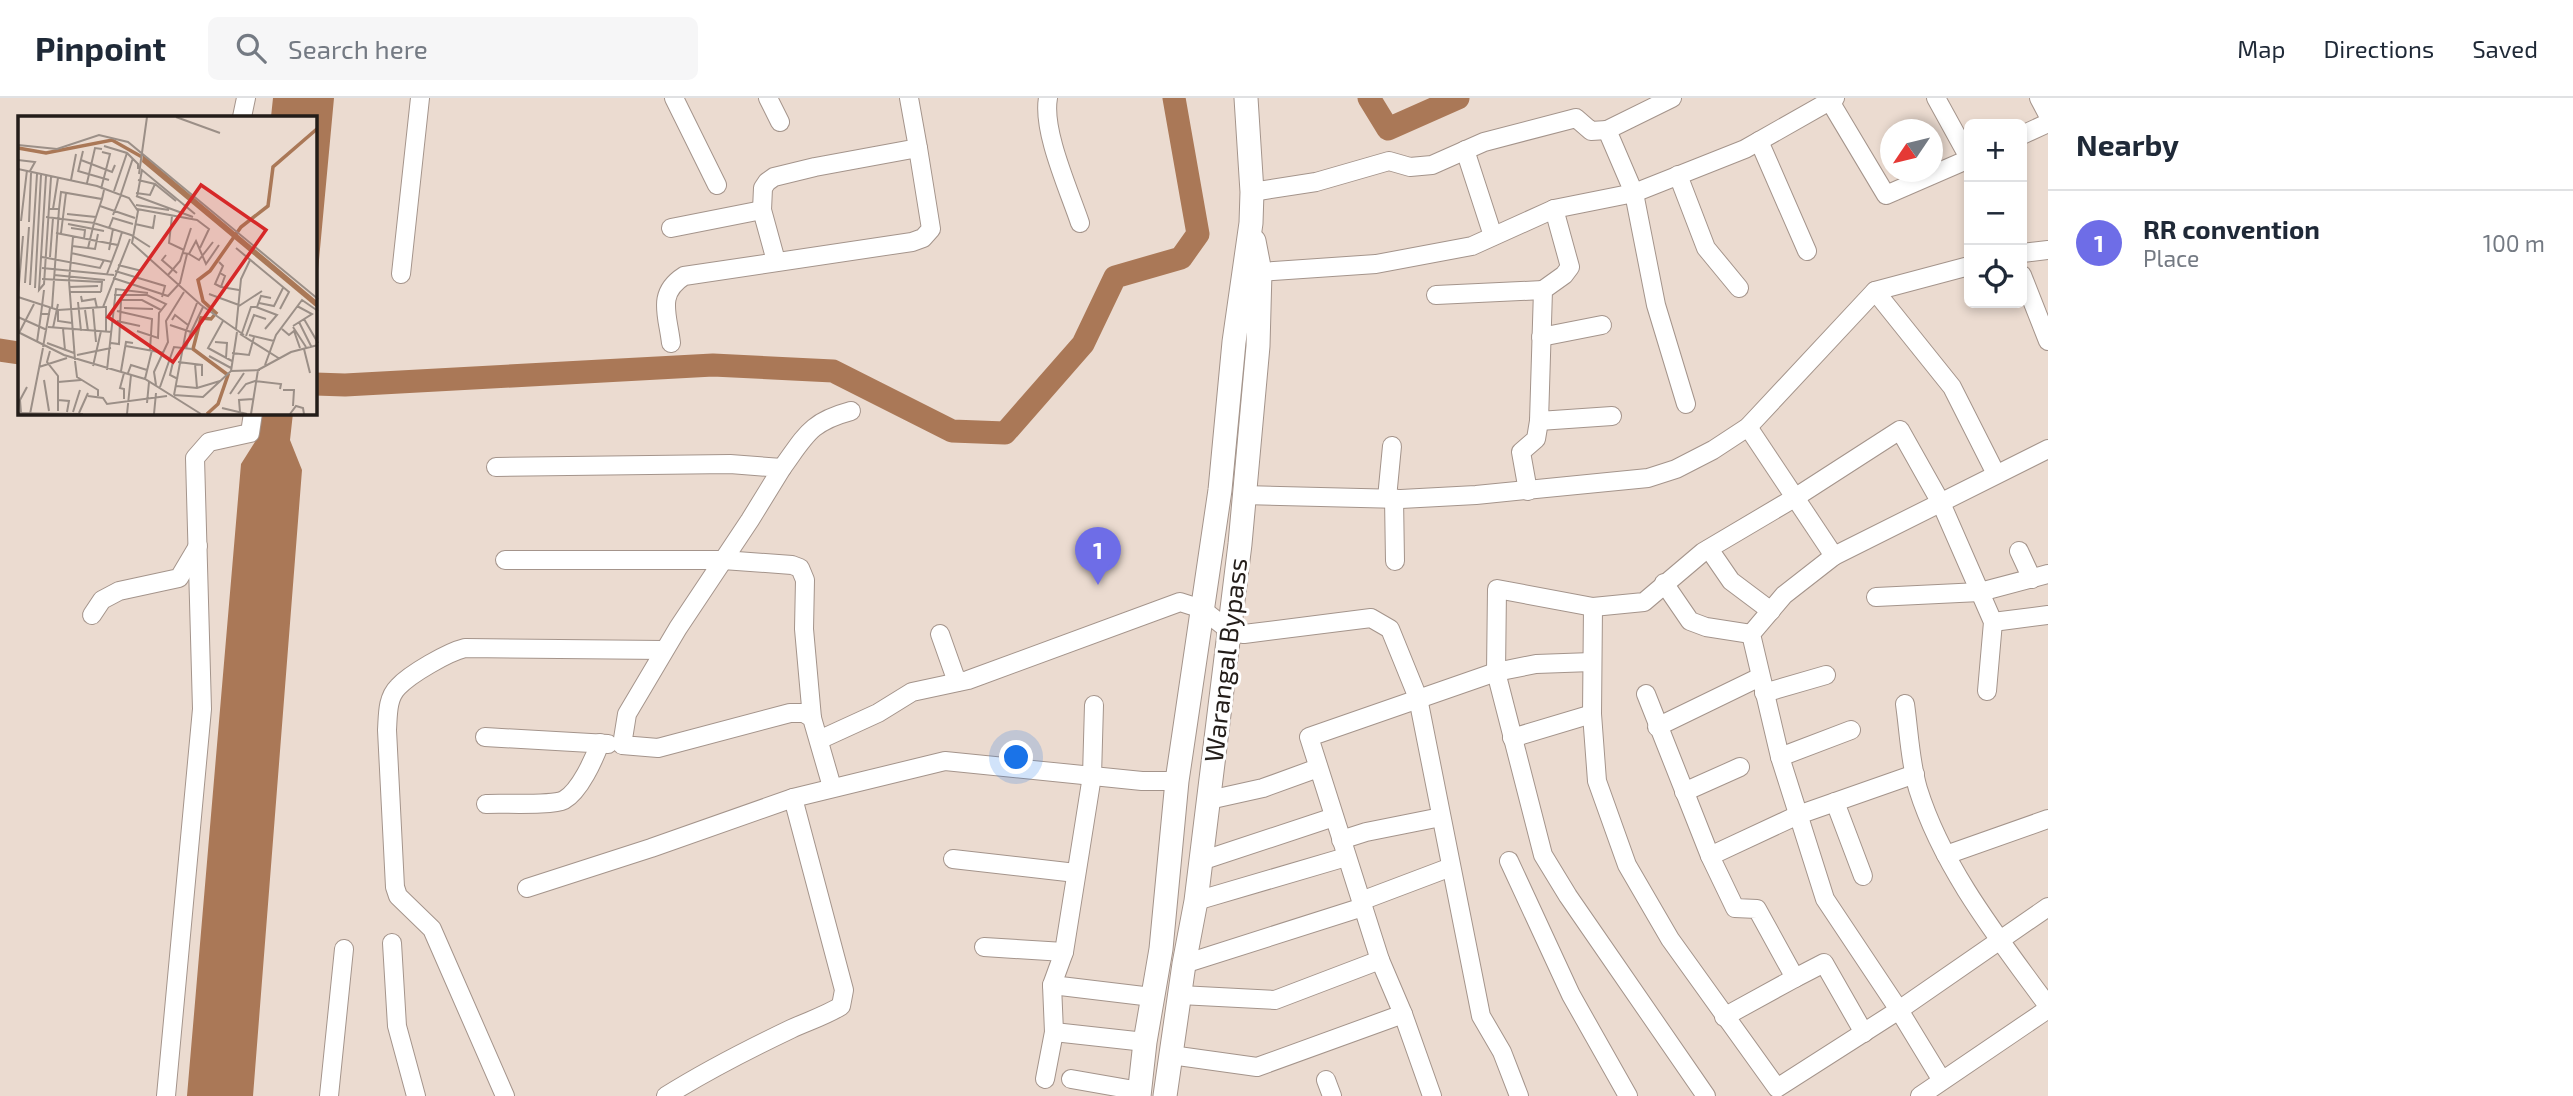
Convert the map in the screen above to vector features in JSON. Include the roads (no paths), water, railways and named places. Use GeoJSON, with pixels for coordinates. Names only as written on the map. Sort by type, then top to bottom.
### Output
{"type":"FeatureCollection","features":[{"type":"Feature","properties":{"kind":"main road"},"geometry":{"type":"LineString","coordinates":[[1140,1093],[1145,1042],[1161,949],[1177,781],[1220,490],[1234,342],[1251,223],[1246,98]]}},
{"type":"Feature","properties":{"kind":"main road","name":"Warangal Bypass"},"geometry":{"type":"LineString","coordinates":[[1165,1096],[1209,800],[1243,633],[1243,495],[1256,372],[1260,272],[1251,223]]}},
{"type":"Feature","properties":{"kind":"street"},"geometry":{"type":"LineString","coordinates":[[242,116],[246,98]]}},
{"type":"Feature","properties":{"kind":"street"},"geometry":{"type":"LineString","coordinates":[[401,274],[420,98]]}},
{"type":"Feature","properties":{"kind":"street"},"geometry":{"type":"LineString","coordinates":[[674,98],[717,185]]}},
{"type":"Feature","properties":{"kind":"street"},"geometry":{"type":"LineString","coordinates":[[768,98],[780,122]]}},
{"type":"Feature","properties":{"kind":"street"},"geometry":{"type":"LineString","coordinates":[[671,343],[666,299],[668,289],[684,276],[912,242],[928,235],[931,229],[909,98]]}},
{"type":"Feature","properties":{"kind":"street"},"geometry":{"type":"LineString","coordinates":[[1048,98],[1046,109],[1049,131],[1080,223]]}},
{"type":"Feature","properties":{"kind":"street"},"geometry":{"type":"LineString","coordinates":[[1251,192],[1316,182],[1389,161],[1410,167],[1432,165],[1484,142],[1576,118],[1591,131],[1607,130],[1672,98]]}},
{"type":"Feature","properties":{"kind":"street"},"geometry":{"type":"LineString","coordinates":[[1936,98],[1964,150]]}},
{"type":"Feature","properties":{"kind":"street"},"geometry":{"type":"LineString","coordinates":[[1260,272],[1376,264],[1472,246],[1554,209],[1634,193],[1745,149],[1830,99],[1886,195],[1964,161]]}},
{"type":"Feature","properties":{"kind":"street"},"geometry":{"type":"LineString","coordinates":[[2027,133],[2048,123]]}},
{"type":"Feature","properties":{"kind":"street"},"geometry":{"type":"LineString","coordinates":[[1607,130],[1634,193],[1656,305],[1686,404]]}},
{"type":"Feature","properties":{"kind":"street"},"geometry":{"type":"LineString","coordinates":[[1759,141],[1807,251]]}},
{"type":"Feature","properties":{"kind":"street"},"geometry":{"type":"LineString","coordinates":[[776,261],[762,210],[763,188],[774,177],[918,148]]}},
{"type":"Feature","properties":{"kind":"street"},"geometry":{"type":"LineString","coordinates":[[1465,150],[1493,236]]}},
{"type":"Feature","properties":{"kind":"street"},"geometry":{"type":"LineString","coordinates":[[1678,175],[1706,248],[1739,288]]}},
{"type":"Feature","properties":{"kind":"street"},"geometry":{"type":"LineString","coordinates":[[1436,295],[1543,290],[1564,275],[1570,267],[1554,209]]}},
{"type":"Feature","properties":{"kind":"street"},"geometry":{"type":"LineString","coordinates":[[671,228],[762,210]]}},
{"type":"Feature","properties":{"kind":"street"},"geometry":{"type":"LineString","coordinates":[[2027,252],[2048,250]]}},
{"type":"Feature","properties":{"kind":"street"},"geometry":{"type":"LineString","coordinates":[[1243,495],[1390,498],[1463,496],[1648,478],[1676,469],[1713,450],[1748,427],[1875,291],[1964,267]]}},
{"type":"Feature","properties":{"kind":"street"},"geometry":{"type":"LineString","coordinates":[[2027,282],[2039,298],[2048,341]]}},
{"type":"Feature","properties":{"kind":"street"},"geometry":{"type":"LineString","coordinates":[[1528,491],[1521,452],[1536,439],[1539,421],[1543,290]]}},
{"type":"Feature","properties":{"kind":"street"},"geometry":{"type":"LineString","coordinates":[[1875,291],[1952,387],[1996,474]]}},
{"type":"Feature","properties":{"kind":"street"},"geometry":{"type":"LineString","coordinates":[[1541,337],[1602,326]]}},
{"type":"Feature","properties":{"kind":"street"},"geometry":{"type":"LineString","coordinates":[[622,745],[626,713],[782,468],[809,430],[826,418],[851,411]]}},
{"type":"Feature","properties":{"kind":"street"},"geometry":{"type":"LineString","coordinates":[[166,1096],[202,709],[195,458],[209,442],[250,433],[253,415]]}},
{"type":"Feature","properties":{"kind":"street"},"geometry":{"type":"LineString","coordinates":[[1539,421],[1612,416]]}},
{"type":"Feature","properties":{"kind":"street"},"geometry":{"type":"LineString","coordinates":[[1748,427],[1834,556]]}},
{"type":"Feature","properties":{"kind":"street"},"geometry":{"type":"LineString","coordinates":[[1706,1096],[1568,896],[1543,855],[1496,672],[1497,590],[1592,607],[1644,602],[1709,549],[1900,430],[1941,503],[1993,622],[1987,691]]}},
{"type":"Feature","properties":{"kind":"street"},"geometry":{"type":"LineString","coordinates":[[1392,446],[1390,498],[1395,561]]}},
{"type":"Feature","properties":{"kind":"street"},"geometry":{"type":"LineString","coordinates":[[1751,634],[1784,595],[1834,556],[2048,449]]}},
{"type":"Feature","properties":{"kind":"street"},"geometry":{"type":"LineString","coordinates":[[496,467],[730,464],[782,468]]}},
{"type":"Feature","properties":{"kind":"street"},"geometry":{"type":"LineString","coordinates":[[92,615],[102,600],[120,591],[179,578],[198,546]]}},
{"type":"Feature","properties":{"kind":"street"},"geometry":{"type":"LineString","coordinates":[[1709,549],[1731,581],[1771,611]]}},
{"type":"Feature","properties":{"kind":"street"},"geometry":{"type":"LineString","coordinates":[[1876,597],[1980,592],[2040,577],[2019,551]]}},
{"type":"Feature","properties":{"kind":"street"},"geometry":{"type":"LineString","coordinates":[[505,559],[723,560],[792,565],[800,568],[804,573],[804,629],[812,718],[832,787]]}},
{"type":"Feature","properties":{"kind":"street"},"geometry":{"type":"LineString","coordinates":[[1664,583],[1690,621],[1706,627],[1751,634]]}},
{"type":"Feature","properties":{"kind":"street"},"geometry":{"type":"LineString","coordinates":[[819,740],[877,713],[912,692],[957,682],[1180,602],[1202,609],[1243,633],[1371,618],[1390,629],[1418,698],[1481,1016],[1502,1052],[1519,1096]]}},
{"type":"Feature","properties":{"kind":"street"},"geometry":{"type":"LineString","coordinates":[[1592,607],[1592,713],[1597,781],[1627,865],[1670,939],[1777,1088],[1899,1010],[2048,907]]}},
{"type":"Feature","properties":{"kind":"street"},"geometry":{"type":"LineString","coordinates":[[1993,622],[2048,615]]}},
{"type":"Feature","properties":{"kind":"street"},"geometry":{"type":"LineString","coordinates":[[940,634],[957,682]]}},
{"type":"Feature","properties":{"kind":"street"},"geometry":{"type":"LineString","coordinates":[[1751,634],[1780,757],[1825,899],[1941,1079]]}},
{"type":"Feature","properties":{"kind":"street"},"geometry":{"type":"LineString","coordinates":[[505,1096],[432,929],[398,896],[395,887],[388,704],[397,688],[452,651],[465,648],[664,650]]}},
{"type":"Feature","properties":{"kind":"street"},"geometry":{"type":"LineString","coordinates":[[1432,1096],[1403,1014],[1380,960],[1309,737],[1496,672],[1536,664],[1592,662]]}},
{"type":"Feature","properties":{"kind":"street"},"geometry":{"type":"LineString","coordinates":[[1657,727],[1762,685],[1826,675]]}},
{"type":"Feature","properties":{"kind":"street"},"geometry":{"type":"LineString","coordinates":[[1646,694],[1710,856],[1735,908],[1758,909],[1795,978]]}},
{"type":"Feature","properties":{"kind":"street"},"geometry":{"type":"LineString","coordinates":[[1905,704],[1914,774],[1946,855],[2047,1010],[1941,1079],[1920,1096]]}},
{"type":"Feature","properties":{"kind":"street"},"geometry":{"type":"LineString","coordinates":[[1045,1079],[1054,1032],[1052,985],[1064,953],[1092,776],[1094,705]]}},
{"type":"Feature","properties":{"kind":"street"},"geometry":{"type":"LineString","coordinates":[[485,737],[658,748],[790,713],[804,713],[812,718]]}},
{"type":"Feature","properties":{"kind":"street"},"geometry":{"type":"LineString","coordinates":[[1512,738],[1592,713]]}},
{"type":"Feature","properties":{"kind":"street"},"geometry":{"type":"LineString","coordinates":[[1780,757],[1851,730]]}},
{"type":"Feature","properties":{"kind":"street"},"geometry":{"type":"LineString","coordinates":[[486,804],[564,800],[592,763],[600,743]]}},
{"type":"Feature","properties":{"kind":"street"},"geometry":{"type":"LineString","coordinates":[[527,888],[652,848],[793,798],[945,761],[1142,782],[1177,781]]}},
{"type":"Feature","properties":{"kind":"street"},"geometry":{"type":"LineString","coordinates":[[1684,792],[1740,767]]}},
{"type":"Feature","properties":{"kind":"street"},"geometry":{"type":"LineString","coordinates":[[1209,800],[1263,788],[1318,768]]}},
{"type":"Feature","properties":{"kind":"street"},"geometry":{"type":"LineString","coordinates":[[1710,856],[1798,815],[1914,774]]}},
{"type":"Feature","properties":{"kind":"street"},"geometry":{"type":"LineString","coordinates":[[666,1096],[694,1089],[744,1052],[795,1027],[823,1017],[841,1006],[844,990],[793,798]]}},
{"type":"Feature","properties":{"kind":"street"},"geometry":{"type":"LineString","coordinates":[[1835,802],[1863,876]]}},
{"type":"Feature","properties":{"kind":"street"},"geometry":{"type":"LineString","coordinates":[[1201,861],[1334,817]]}},
{"type":"Feature","properties":{"kind":"street"},"geometry":{"type":"LineString","coordinates":[[1196,901],[1344,849],[1366,832],[1441,817]]}},
{"type":"Feature","properties":{"kind":"street"},"geometry":{"type":"LineString","coordinates":[[1946,855],[2048,820]]}},
{"type":"Feature","properties":{"kind":"street"},"geometry":{"type":"LineString","coordinates":[[953,859],[1076,873]]}},
{"type":"Feature","properties":{"kind":"street"},"geometry":{"type":"LineString","coordinates":[[1509,861],[1571,995],[1628,1096]]}},
{"type":"Feature","properties":{"kind":"street"},"geometry":{"type":"LineString","coordinates":[[1184,964],[1362,904],[1451,867]]}},
{"type":"Feature","properties":{"kind":"street"},"geometry":{"type":"LineString","coordinates":[[392,943],[397,1026],[416,1096]]}},
{"type":"Feature","properties":{"kind":"street"},"geometry":{"type":"LineString","coordinates":[[984,947],[1064,953]]}},
{"type":"Feature","properties":{"kind":"street"},"geometry":{"type":"LineString","coordinates":[[329,1096],[344,949]]}},
{"type":"Feature","properties":{"kind":"street"},"geometry":{"type":"LineString","coordinates":[[1180,995],[1275,1000],[1380,960]]}},
{"type":"Feature","properties":{"kind":"street"},"geometry":{"type":"LineString","coordinates":[[1724,1017],[1824,962],[1864,1033]]}},
{"type":"Feature","properties":{"kind":"street"},"geometry":{"type":"LineString","coordinates":[[1052,985],[1152,997]]}},
{"type":"Feature","properties":{"kind":"street"},"geometry":{"type":"LineString","coordinates":[[1171,1055],[1257,1067],[1403,1014]]}},
{"type":"Feature","properties":{"kind":"street"},"geometry":{"type":"LineString","coordinates":[[1054,1032],[1145,1042]]}},
{"type":"Feature","properties":{"kind":"street"},"geometry":{"type":"LineString","coordinates":[[1071,1079],[1140,1093]]}},
{"type":"Feature","properties":{"kind":"waterway"},"geometry":{"type":"LineString","coordinates":[[317,384],[345,385],[713,365],[833,371],[952,431],[1005,433],[1083,344],[1115,277],[1181,258],[1198,234],[1174,98]]}},
{"type":"Feature","properties":{"kind":"waterway"},"geometry":{"type":"LineString","coordinates":[[1369,98],[1388,129],[1458,98]]}},
{"type":"Feature","properties":{"kind":"waterway"},"geometry":{"type":"LineString","coordinates":[[0,350],[18,353]]}},
{"type":"Feature","properties":{"kind":"place","name":"RR convention"},"geometry":{"type":"Point","coordinates":[1098,585]}}]}
